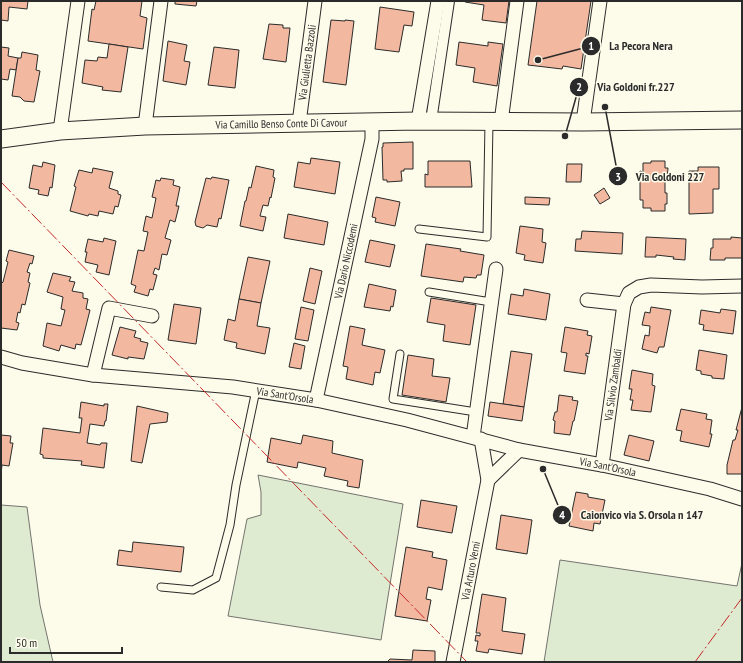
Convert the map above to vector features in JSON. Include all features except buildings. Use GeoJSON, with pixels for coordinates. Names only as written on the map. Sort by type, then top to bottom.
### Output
{"type":"FeatureCollection","features":[{"type":"Feature","properties":{"kind":"street"},"geometry":{"type":"LineString","coordinates":[[60,131],[78,1]]}},
{"type":"Feature","properties":{"kind":"street"},"geometry":{"type":"LineString","coordinates":[[145,126],[161,1]]}},
{"type":"Feature","properties":{"kind":"street","name":"Via Giulietta Bazzoli"},"geometry":{"type":"LineString","coordinates":[[299,123],[315,1]]}},
{"type":"Feature","properties":{"kind":"street"},"geometry":{"type":"LineString","coordinates":[[424,121],[438,1]]}},
{"type":"Feature","properties":{"kind":"street"},"geometry":{"type":"LineString","coordinates":[[424,121],[449,1]]}},
{"type":"Feature","properties":{"kind":"street"},"geometry":{"type":"LineString","coordinates":[[495,122],[516,1]]}},
{"type":"Feature","properties":{"kind":"street"},"geometry":{"type":"LineString","coordinates":[[583,122],[600,1]]}},
{"type":"Feature","properties":{"kind":"street","name":"Via Camillo Benso Conte Di Cavour"},"geometry":{"type":"LineString","coordinates":[[1,139],[60,131],[145,126],[424,121],[583,122],[742,120]]}},
{"type":"Feature","properties":{"kind":"street","name":"Via Dario Niccodemi"},"geometry":{"type":"LineString","coordinates":[[316,400],[372,139],[372,122]]}},
{"type":"Feature","properties":{"kind":"street"},"geometry":{"type":"LineString","coordinates":[[477,438],[476,412],[496,269]]}},
{"type":"Feature","properties":{"kind":"street","name":"Via Silvio Zambaldi"},"geometry":{"type":"LineString","coordinates":[[602,465],[624,304],[629,293],[638,287],[651,285],[702,287],[742,286]]}},
{"type":"Feature","properties":{"kind":"street"},"geometry":{"type":"LineString","coordinates":[[587,300],[624,304]]}},
{"type":"Feature","properties":{"kind":"street"},"geometry":{"type":"LineString","coordinates":[[93,375],[109,308],[152,316]]}},
{"type":"Feature","properties":{"kind":"street","name":"Via Sant'Orsola"},"geometry":{"type":"LineString","coordinates":[[1,357],[22,363],[93,375],[256,390],[316,400],[407,420],[519,450],[602,465],[710,489],[742,500]]}},
{"type":"Feature","properties":{"kind":"street","name":"Via Arturo Verni"},"geometry":{"type":"LineString","coordinates":[[453,662],[488,480],[477,438]]}},
{"type":"Feature","properties":{"kind":"street"},"geometry":{"type":"LineString","coordinates":[[488,480],[519,450]]}},
{"type":"Feature","properties":{"kind":"lane"},"geometry":{"type":"LineString","coordinates":[[419,229],[487,237],[495,122]]}},
{"type":"Feature","properties":{"kind":"lane"},"geometry":{"type":"LineString","coordinates":[[428,292],[491,302]]}},
{"type":"Feature","properties":{"kind":"lane"},"geometry":{"type":"LineString","coordinates":[[400,354],[393,399],[476,412]]}},
{"type":"Feature","properties":{"kind":"lane"},"geometry":{"type":"LineString","coordinates":[[161,587],[193,590],[216,578],[230,525],[236,485],[256,390]]}},
{"type":"Feature","properties":{"kind":"green space"},"geometry":{"type":"Polygon","coordinates":[[[258,475],[403,504],[381,640],[228,616],[247,519],[261,515],[261,492],[258,475]]]}},
{"type":"Feature","properties":{"kind":"green space"},"geometry":{"type":"Polygon","coordinates":[[[1,505],[27,507],[40,605],[53,662],[1,662],[1,505]]]}},
{"type":"Feature","properties":{"kind":"green space"},"geometry":{"type":"Polygon","coordinates":[[[560,560],[737,586],[742,563],[742,662],[544,662],[560,560]]]}},
{"type":"Feature","properties":{"kind":"power"},"geometry":{"type":"LineString","coordinates":[[1,182],[467,662]]}},
{"type":"Feature","properties":{"kind":"power"},"geometry":{"type":"LineString","coordinates":[[695,662],[742,598]]}},
{"type":"Feature","properties":{"kind":"place","name":"La Pecora Nera"},"geometry":{"type":"Point","coordinates":[538,60]}},
{"type":"Feature","properties":{"kind":"place","name":"Via Goldoni 227"},"geometry":{"type":"Point","coordinates":[605,107]}},
{"type":"Feature","properties":{"kind":"place","name":"Via Goldoni fr.227"},"geometry":{"type":"Point","coordinates":[565,136]}},
{"type":"Feature","properties":{"kind":"place","name":"Caionvico via S. Orsola n 147"},"geometry":{"type":"Point","coordinates":[543,469]}}]}
